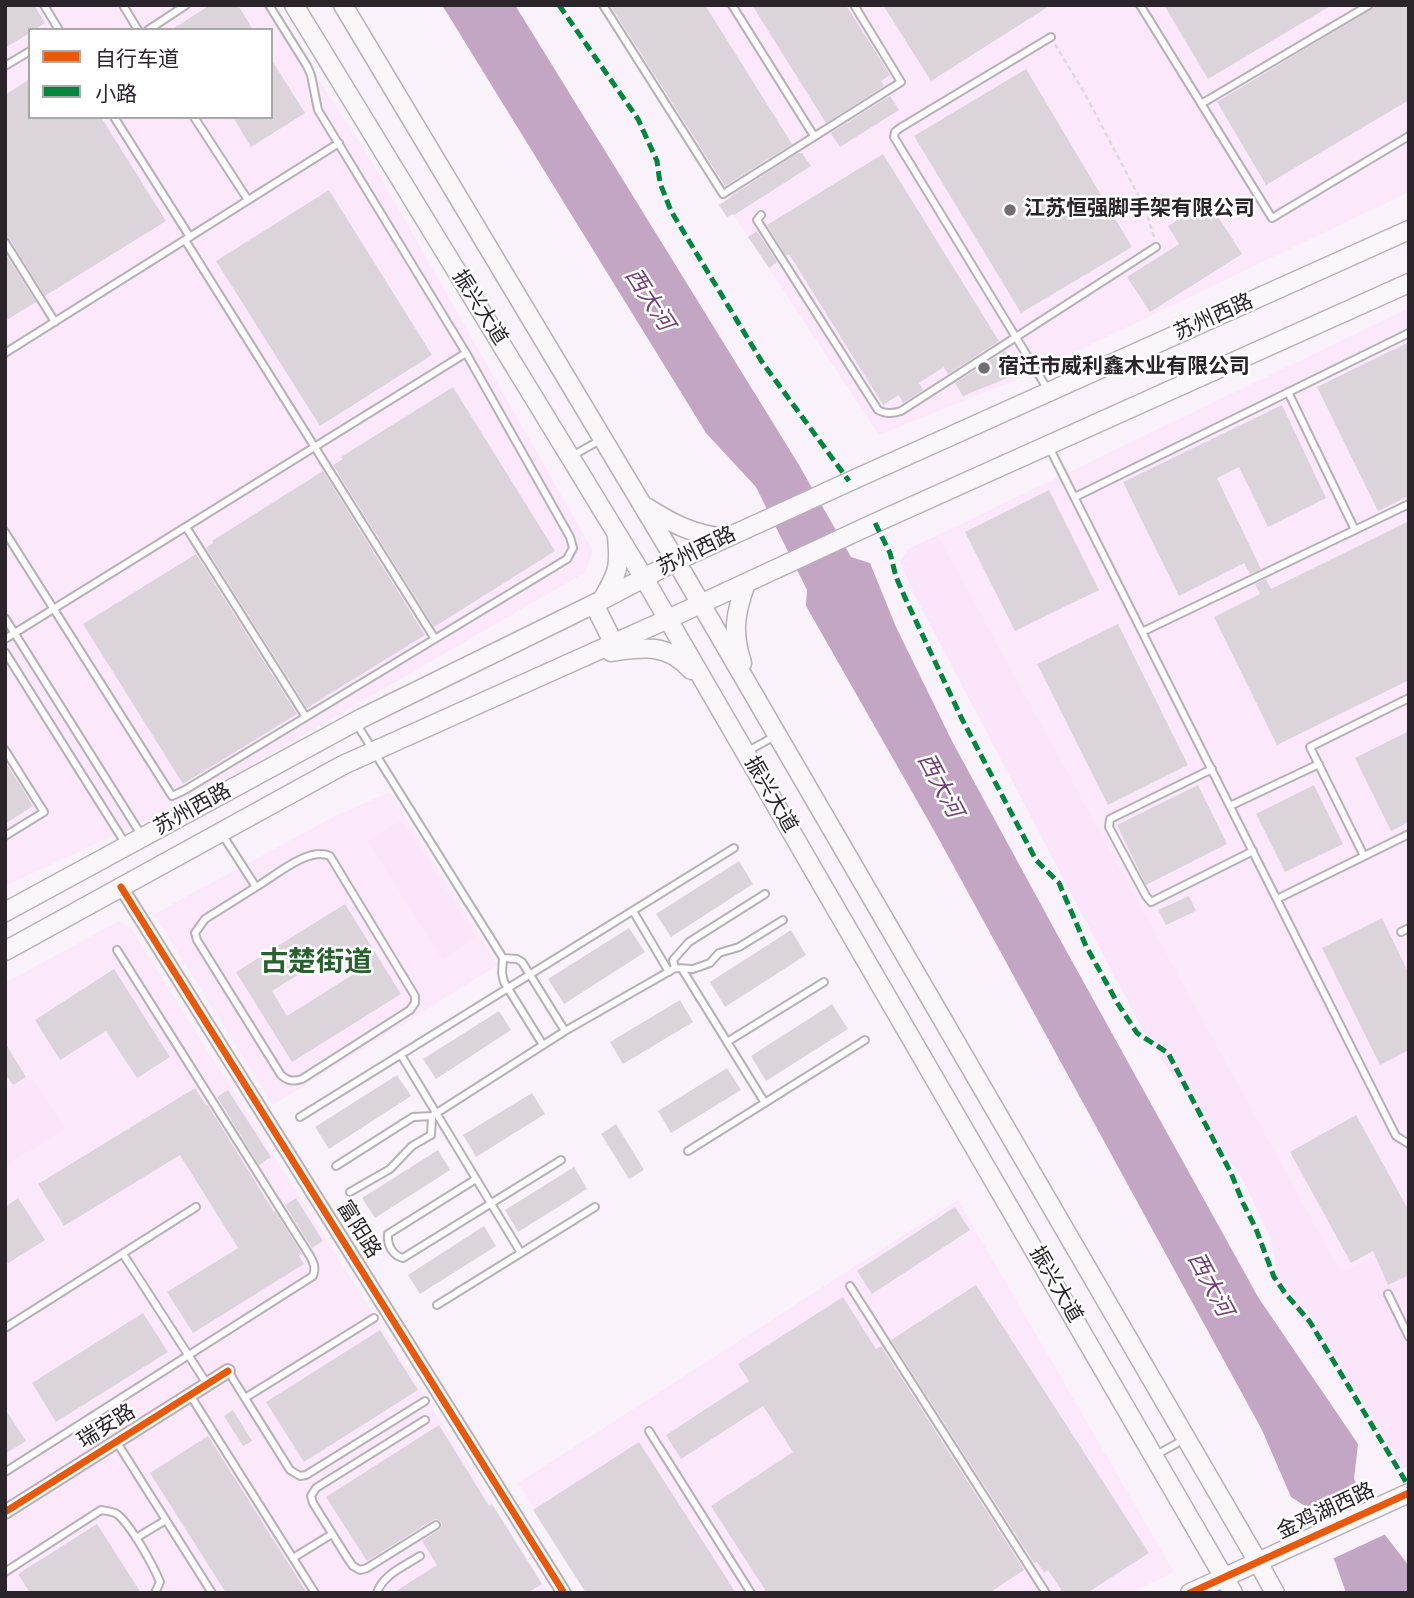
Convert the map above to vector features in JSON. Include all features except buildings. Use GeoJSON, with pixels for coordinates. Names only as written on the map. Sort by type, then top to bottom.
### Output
{"type":"FeatureCollection","features":[{"type":"Feature","properties":{"kind":"main road","name":"振兴大道"},"geometry":{"type":"LineString","coordinates":[[294,5],[617,532],[1229,1585]]}},
{"type":"Feature","properties":{"kind":"main road","name":"振兴大道"},"geometry":{"type":"LineString","coordinates":[[343,5],[676,561],[1275,1593]]}},
{"type":"Feature","properties":{"kind":"main road","name":"苏州西路"},"geometry":{"type":"LineString","coordinates":[[5,912],[355,722],[676,561],[1409,230]]}},
{"type":"Feature","properties":{"kind":"main road","name":"苏州西路"},"geometry":{"type":"LineString","coordinates":[[5,951],[344,765],[1409,282]]}},
{"type":"Feature","properties":{"kind":"main road"},"geometry":{"type":"LineString","coordinates":[[642,505],[689,531],[706,536],[734,534]]}},
{"type":"Feature","properties":{"kind":"main road"},"geometry":{"type":"LineString","coordinates":[[614,644],[598,602],[617,574],[617,532]]}},
{"type":"Feature","properties":{"kind":"main road"},"geometry":{"type":"LineString","coordinates":[[753,580],[738,605],[736,644],[754,696]]}},
{"type":"Feature","properties":{"kind":"main road"},"geometry":{"type":"LineString","coordinates":[[584,657],[641,647],[660,650],[675,655],[684,662],[714,698]]}},
{"type":"Feature","properties":{"kind":"main road","name":"金鸡湖西路"},"geometry":{"type":"LineString","coordinates":[[1190,1593],[1229,1585],[1258,1562],[1401,1497]]}},
{"type":"Feature","properties":{"kind":"street","name":"富阳路"},"geometry":{"type":"LineString","coordinates":[[121,887],[564,1593]]}},
{"type":"Feature","properties":{"kind":"street","name":"瑞安路"},"geometry":{"type":"LineString","coordinates":[[5,1512],[228,1371]]}},
{"type":"Feature","properties":{"kind":"lane"},"geometry":{"type":"LineString","coordinates":[[44,5],[58,28]]}},
{"type":"Feature","properties":{"kind":"lane"},"geometry":{"type":"LineString","coordinates":[[123,5],[137,28]]}},
{"type":"Feature","properties":{"kind":"lane"},"geometry":{"type":"LineString","coordinates":[[151,28],[186,5]]}},
{"type":"Feature","properties":{"kind":"lane"},"geometry":{"type":"LineString","coordinates":[[5,532],[172,796],[567,559],[573,548],[570,537],[466,353],[318,110],[307,66],[269,5]]}},
{"type":"Feature","properties":{"kind":"lane"},"geometry":{"type":"LineString","coordinates":[[603,5],[723,194],[901,82],[854,5]]}},
{"type":"Feature","properties":{"kind":"lane"},"geometry":{"type":"LineString","coordinates":[[732,5],[814,136]]}},
{"type":"Feature","properties":{"kind":"lane"},"geometry":{"type":"LineString","coordinates":[[1140,5],[1272,218],[1409,136]]}},
{"type":"Feature","properties":{"kind":"lane"},"geometry":{"type":"LineString","coordinates":[[1201,104],[1369,5]]}},
{"type":"Feature","properties":{"kind":"lane"},"geometry":{"type":"LineString","coordinates":[[1049,392],[894,137],[895,132],[1051,37]]}},
{"type":"Feature","properties":{"kind":"lane"},"geometry":{"type":"LineString","coordinates":[[5,66],[28,52]]}},
{"type":"Feature","properties":{"kind":"lane"},"geometry":{"type":"LineString","coordinates":[[115,119],[435,639]]}},
{"type":"Feature","properties":{"kind":"lane"},"geometry":{"type":"LineString","coordinates":[[195,119],[248,200]]}},
{"type":"Feature","properties":{"kind":"lane"},"geometry":{"type":"LineString","coordinates":[[5,353],[339,143]]}},
{"type":"Feature","properties":{"kind":"lane"},"geometry":{"type":"LineString","coordinates":[[761,215],[757,220],[877,410],[892,414],[901,411],[1157,247]]}},
{"type":"Feature","properties":{"kind":"lane"},"geometry":{"type":"LineString","coordinates":[[5,242],[55,322]]}},
{"type":"Feature","properties":{"kind":"lane"},"geometry":{"type":"LineString","coordinates":[[1074,497],[1409,333]]}},
{"type":"Feature","properties":{"kind":"lane"},"geometry":{"type":"LineString","coordinates":[[5,639],[466,353]]}},
{"type":"Feature","properties":{"kind":"lane"},"geometry":{"type":"LineString","coordinates":[[1288,392],[1355,530]]}},
{"type":"Feature","properties":{"kind":"lane"},"geometry":{"type":"LineString","coordinates":[[570,457],[602,439]]}},
{"type":"Feature","properties":{"kind":"lane"},"geometry":{"type":"LineString","coordinates":[[1048,445],[1396,1136],[1409,1144]]}},
{"type":"Feature","properties":{"kind":"lane"},"geometry":{"type":"LineString","coordinates":[[1143,632],[1409,504]]}},
{"type":"Feature","properties":{"kind":"lane"},"geometry":{"type":"LineString","coordinates":[[186,527],[306,718]]}},
{"type":"Feature","properties":{"kind":"lane"},"geometry":{"type":"LineString","coordinates":[[5,618],[135,841]]}},
{"type":"Feature","properties":{"kind":"lane"},"geometry":{"type":"LineString","coordinates":[[5,652],[135,841]]}},
{"type":"Feature","properties":{"kind":"lane"},"geometry":{"type":"LineString","coordinates":[[1364,856],[1310,747],[1409,698]]}},
{"type":"Feature","properties":{"kind":"lane"},"geometry":{"type":"LineString","coordinates":[[355,722],[503,958],[504,982],[543,1045]]}},
{"type":"Feature","properties":{"kind":"lane"},"geometry":{"type":"LineString","coordinates":[[746,753],[776,735]]}},
{"type":"Feature","properties":{"kind":"lane"},"geometry":{"type":"LineString","coordinates":[[5,750],[44,812],[5,836]]}},
{"type":"Feature","properties":{"kind":"lane"},"geometry":{"type":"LineString","coordinates":[[1230,806],[1319,764]]}},
{"type":"Feature","properties":{"kind":"lane"},"geometry":{"type":"LineString","coordinates":[[1212,769],[1110,819],[1110,827],[1151,902],[1253,851]]}},
{"type":"Feature","properties":{"kind":"lane"},"geometry":{"type":"LineString","coordinates":[[220,833],[256,887]]}},
{"type":"Feature","properties":{"kind":"lane"},"geometry":{"type":"LineString","coordinates":[[1277,898],[1409,834]]}},
{"type":"Feature","properties":{"kind":"lane"},"geometry":{"type":"LineString","coordinates":[[300,1117],[734,848]]}},
{"type":"Feature","properties":{"kind":"lane"},"geometry":{"type":"LineString","coordinates":[[324,853],[330,856],[415,996],[415,1003],[410,1010],[294,1082],[281,1075],[195,933],[205,919],[256,887],[307,856],[324,853]]}},
{"type":"Feature","properties":{"kind":"lane"},"geometry":{"type":"LineString","coordinates":[[676,970],[673,960],[689,942],[765,894]]}},
{"type":"Feature","properties":{"kind":"lane"},"geometry":{"type":"LineString","coordinates":[[633,911],[727,1042],[765,1103]]}},
{"type":"Feature","properties":{"kind":"lane"},"geometry":{"type":"LineString","coordinates":[[336,1166],[413,1118],[434,1115],[565,1031],[676,970],[710,964],[719,953],[739,947],[783,920]]}},
{"type":"Feature","properties":{"kind":"lane"},"geometry":{"type":"LineString","coordinates":[[1401,932],[1409,928]]}},
{"type":"Feature","properties":{"kind":"lane"},"geometry":{"type":"LineString","coordinates":[[5,1472],[313,1276],[315,1270],[314,1264],[117,950]]}},
{"type":"Feature","properties":{"kind":"lane"},"geometry":{"type":"LineString","coordinates":[[503,958],[522,962],[565,1031]]}},
{"type":"Feature","properties":{"kind":"lane"},"geometry":{"type":"LineString","coordinates":[[727,1042],[824,982]]}},
{"type":"Feature","properties":{"kind":"lane"},"geometry":{"type":"LineString","coordinates":[[688,1151],[865,1040]]}},
{"type":"Feature","properties":{"kind":"lane"},"geometry":{"type":"LineString","coordinates":[[401,1055],[434,1115],[521,1253]]}},
{"type":"Feature","properties":{"kind":"lane"},"geometry":{"type":"LineString","coordinates":[[350,1192],[390,1169],[412,1146],[431,1135],[434,1115]]}},
{"type":"Feature","properties":{"kind":"lane"},"geometry":{"type":"LineString","coordinates":[[476,1179],[388,1234],[387,1241],[397,1256],[403,1258],[561,1160]]}},
{"type":"Feature","properties":{"kind":"lane"},"geometry":{"type":"LineString","coordinates":[[5,1328],[196,1207]]}},
{"type":"Feature","properties":{"kind":"lane"},"geometry":{"type":"LineString","coordinates":[[437,1306],[594,1207]]}},
{"type":"Feature","properties":{"kind":"lane"},"geometry":{"type":"LineString","coordinates":[[123,1254],[207,1384]]}},
{"type":"Feature","properties":{"kind":"lane"},"geometry":{"type":"LineString","coordinates":[[850,1286],[1046,1593]]}},
{"type":"Feature","properties":{"kind":"lane"},"geometry":{"type":"LineString","coordinates":[[1388,1294],[1409,1337]]}},
{"type":"Feature","properties":{"kind":"lane"},"geometry":{"type":"LineString","coordinates":[[245,1398],[374,1318]]}},
{"type":"Feature","properties":{"kind":"lane"},"geometry":{"type":"LineString","coordinates":[[228,1371],[290,1470],[300,1476],[306,1475],[425,1401]]}},
{"type":"Feature","properties":{"kind":"lane"},"geometry":{"type":"LineString","coordinates":[[190,1395],[315,1593]]}},
{"type":"Feature","properties":{"kind":"lane"},"geometry":{"type":"LineString","coordinates":[[425,1420],[316,1488],[311,1496],[353,1566],[360,1570],[436,1525]]}},
{"type":"Feature","properties":{"kind":"lane"},"geometry":{"type":"LineString","coordinates":[[649,1431],[751,1593]]}},
{"type":"Feature","properties":{"kind":"lane"},"geometry":{"type":"LineString","coordinates":[[1154,1456],[1186,1438]]}},
{"type":"Feature","properties":{"kind":"lane"},"geometry":{"type":"LineString","coordinates":[[117,1441],[212,1593]]}},
{"type":"Feature","properties":{"kind":"lane"},"geometry":{"type":"LineString","coordinates":[[5,1573],[101,1510],[109,1511],[117,1515],[136,1538],[156,1572],[160,1582],[155,1593]]}},
{"type":"Feature","properties":{"kind":"lane"},"geometry":{"type":"LineString","coordinates":[[136,1538],[166,1520]]}},
{"type":"Feature","properties":{"kind":"lane"},"geometry":{"type":"LineString","coordinates":[[292,1558],[332,1534]]}},
{"type":"Feature","properties":{"kind":"lane"},"geometry":{"type":"LineString","coordinates":[[377,1593],[389,1576],[420,1556]]}},
{"type":"Feature","properties":{"kind":"path"},"geometry":{"type":"LineString","coordinates":[[1051,37],[1085,94],[1145,208],[1157,247]]}},
{"type":"Feature","properties":{"kind":"shaded area"},"geometry":{"type":"Polygon","coordinates":[[[5,5],[270,5],[368,155],[593,551],[586,572],[196,797],[5,886],[5,5]]]}},
{"type":"Feature","properties":{"kind":"shaded area"},"geometry":{"type":"Polygon","coordinates":[[[599,5],[1409,5],[1409,192],[1023,377],[879,435],[599,5]]]}},
{"type":"Feature","properties":{"kind":"shaded area"},"geometry":{"type":"Polygon","coordinates":[[[1409,308],[1409,1239],[1341,1272],[938,535],[1409,308]]]}},
{"type":"Feature","properties":{"kind":"shaded area"},"geometry":{"type":"Polygon","coordinates":[[[938,535],[1341,1272],[1409,1239],[1409,1466],[1400,1470],[1373,1418],[1278,1287],[1270,1237],[1242,1178],[1146,1036],[913,592],[900,562],[908,549],[938,535]]]}},
{"type":"Feature","properties":{"kind":"shaded area"},"geometry":{"type":"Polygon","coordinates":[[[390,792],[498,965],[273,1105],[154,914],[333,817],[390,792]]]}},
{"type":"Feature","properties":{"kind":"shaded area"},"geometry":{"type":"Polygon","coordinates":[[[402,820],[476,937],[442,959],[368,841],[402,820]]]}},
{"type":"Feature","properties":{"kind":"shaded area"},"geometry":{"type":"Polygon","coordinates":[[[119,921],[130,927],[549,1593],[5,1593],[5,983],[119,921]]]}},
{"type":"Feature","properties":{"kind":"shaded area"},"geometry":{"type":"Polygon","coordinates":[[[29,1075],[65,1129],[5,1166],[5,1090],[29,1075]]]}},
{"type":"Feature","properties":{"kind":"shaded area"},"geometry":{"type":"Polygon","coordinates":[[[958,1200],[1174,1572],[1130,1593],[587,1593],[518,1483],[958,1200]]]}},
{"type":"Feature","properties":{"kind":"water","name":"西大河"},"geometry":{"type":"Polygon","coordinates":[[[442,5],[515,5],[799,465],[851,557],[870,563],[896,627],[953,743],[1258,1297],[1358,1444],[1354,1479],[1382,1531],[1409,1566],[1409,1593],[1346,1593],[1311,1510],[1291,1497],[1262,1430],[936,834],[806,606],[807,590],[756,487],[706,433],[442,5]]]}},
{"type":"Feature","properties":{"kind":"pier"},"geometry":{"type":"Polygon","coordinates":[[[1361,1486],[1388,1533],[1330,1560],[1306,1511],[1361,1486]]]}},
{"type":"Feature","properties":{"kind":"marked path"},"geometry":{"type":"LineString","coordinates":[[559,5],[638,119],[657,161],[660,183],[671,211],[762,362],[849,481]]}},
{"type":"Feature","properties":{"kind":"marked path"},"geometry":{"type":"LineString","coordinates":[[875,523],[890,553],[896,577],[907,602],[962,719],[1036,860],[1059,883],[1086,946],[1137,1033],[1168,1053],[1231,1173],[1274,1277],[1310,1322],[1409,1487]]}},
{"type":"Feature","properties":{"kind":"cycle path"},"geometry":{"type":"LineString","coordinates":[[121,887],[564,1593]]}},
{"type":"Feature","properties":{"kind":"cycle path"},"geometry":{"type":"LineString","coordinates":[[5,1512],[228,1371]]}},
{"type":"Feature","properties":{"kind":"cycle path"},"geometry":{"type":"LineString","coordinates":[[1190,1593],[1409,1493]]}},
{"type":"Feature","properties":{"kind":"place","name":"江苏恒强脚手架有限公司"},"geometry":{"type":"Point","coordinates":[1010,210]}},
{"type":"Feature","properties":{"kind":"place","name":"宿迁市威利鑫木业有限公司"},"geometry":{"type":"Point","coordinates":[984,368]}},
{"type":"Feature","properties":{"kind":"district","name":"古楚街道"},"geometry":{"type":"Point","coordinates":[316,964]}}]}
